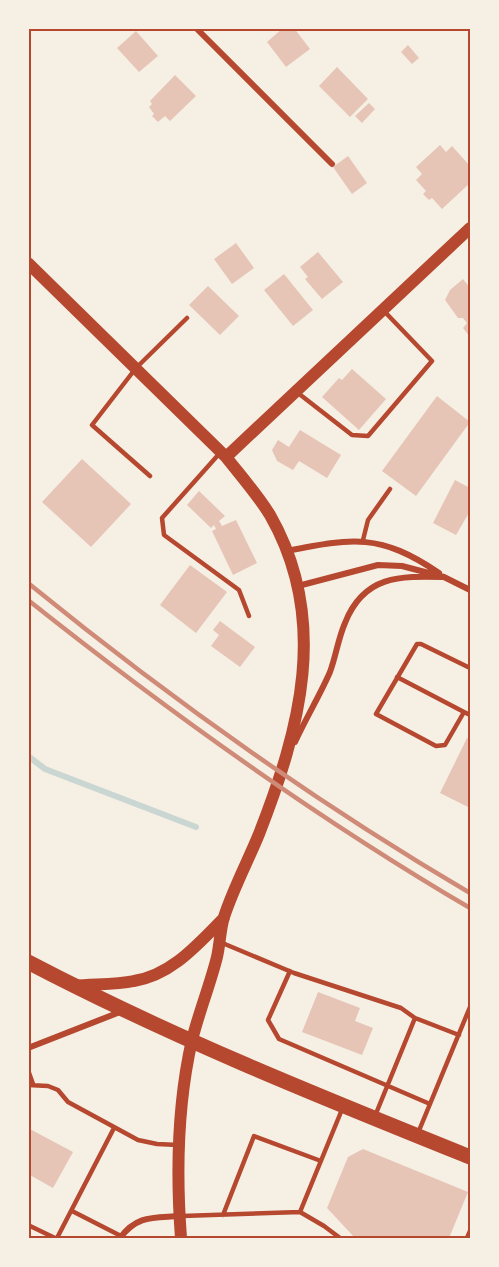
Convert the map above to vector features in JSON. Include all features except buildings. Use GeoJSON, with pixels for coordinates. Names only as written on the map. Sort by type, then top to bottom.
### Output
{"type":"FeatureCollection","features":[{"type":"Feature","properties":{"kind":"main road"},"geometry":{"type":"LineString","coordinates":[[223,455],[296,392],[470,229]]}},
{"type":"Feature","properties":{"kind":"main road"},"geometry":{"type":"LineString","coordinates":[[28,263],[223,455],[259,499],[273,522],[287,551],[297,586],[305,656],[302,691],[288,755],[260,832],[224,918],[220,942],[192,1041],[183,1089],[178,1144],[181,1239]]}},
{"type":"Feature","properties":{"kind":"main road"},"geometry":{"type":"LineString","coordinates":[[74,986],[135,981],[166,970],[192,950],[224,918]]}},
{"type":"Feature","properties":{"kind":"main road"},"geometry":{"type":"LineString","coordinates":[[28,962],[192,1041],[471,1157]]}},
{"type":"Feature","properties":{"kind":"street"},"geometry":{"type":"LineString","coordinates":[[196,28],[332,164]]}},
{"type":"Feature","properties":{"kind":"street"},"geometry":{"type":"LineString","coordinates":[[287,551],[363,540],[382,544],[415,557],[444,577],[471,590]]}},
{"type":"Feature","properties":{"kind":"street"},"geometry":{"type":"LineString","coordinates":[[297,586],[378,565],[402,566],[444,577]]}},
{"type":"Feature","properties":{"kind":"street"},"geometry":{"type":"LineString","coordinates":[[288,755],[330,670],[345,622],[356,603],[386,580],[407,576],[444,577]]}},
{"type":"Feature","properties":{"kind":"street"},"geometry":{"type":"LineString","coordinates":[[28,1048],[124,1010]]}},
{"type":"Feature","properties":{"kind":"street"},"geometry":{"type":"LineString","coordinates":[[120,1237],[132,1225],[144,1218],[179,1216]]}},
{"type":"Feature","properties":{"kind":"lane"},"geometry":{"type":"LineString","coordinates":[[296,392],[352,435],[368,436],[432,362],[383,309]]}},
{"type":"Feature","properties":{"kind":"lane"},"geometry":{"type":"LineString","coordinates":[[150,476],[92,425],[136,368],[187,318]]}},
{"type":"Feature","properties":{"kind":"lane"},"geometry":{"type":"LineString","coordinates":[[223,455],[162,518],[164,534],[239,590],[249,616]]}},
{"type":"Feature","properties":{"kind":"lane"},"geometry":{"type":"LineString","coordinates":[[363,540],[368,520],[390,489]]}},
{"type":"Feature","properties":{"kind":"lane"},"geometry":{"type":"LineString","coordinates":[[464,712],[445,745],[436,746],[378,716],[377,711],[417,644],[471,668]]}},
{"type":"Feature","properties":{"kind":"lane"},"geometry":{"type":"LineString","coordinates":[[397,677],[471,715]]}},
{"type":"Feature","properties":{"kind":"lane"},"geometry":{"type":"LineString","coordinates":[[220,942],[290,971],[401,1008],[415,1018],[459,1035]]}},
{"type":"Feature","properties":{"kind":"lane"},"geometry":{"type":"LineString","coordinates":[[290,971],[268,1020],[279,1039],[430,1104]]}},
{"type":"Feature","properties":{"kind":"lane"},"geometry":{"type":"LineString","coordinates":[[417,1136],[471,1007]]}},
{"type":"Feature","properties":{"kind":"lane"},"geometry":{"type":"LineString","coordinates":[[374,1118],[415,1018]]}},
{"type":"Feature","properties":{"kind":"lane"},"geometry":{"type":"LineString","coordinates":[[28,1070],[31,1085],[48,1086],[58,1090],[68,1102],[138,1140],[157,1144],[178,1144]]}},
{"type":"Feature","properties":{"kind":"lane"},"geometry":{"type":"LineString","coordinates":[[300,1212],[344,1106]]}},
{"type":"Feature","properties":{"kind":"lane"},"geometry":{"type":"LineString","coordinates":[[28,1225],[56,1239],[114,1128]]}},
{"type":"Feature","properties":{"kind":"lane"},"geometry":{"type":"LineString","coordinates":[[223,1215],[254,1136],[321,1161]]}},
{"type":"Feature","properties":{"kind":"lane"},"geometry":{"type":"LineString","coordinates":[[72,1210],[120,1237]]}},
{"type":"Feature","properties":{"kind":"lane"},"geometry":{"type":"LineString","coordinates":[[179,1216],[300,1212],[324,1226],[340,1239]]}},
{"type":"Feature","properties":{"kind":"lane"},"geometry":{"type":"LineString","coordinates":[[467,1239],[471,1231]]}},
{"type":"Feature","properties":{"kind":"waterway"},"geometry":{"type":"LineString","coordinates":[[28,756],[45,769],[196,827]]}},
{"type":"Feature","properties":{"kind":"railway"},"geometry":{"type":"LineString","coordinates":[[28,583],[134,667],[243,747],[355,822],[470,893]]}},
{"type":"Feature","properties":{"kind":"railway"},"geometry":{"type":"LineString","coordinates":[[28,600],[135,683],[244,762],[355,837],[470,908]]}}]}
